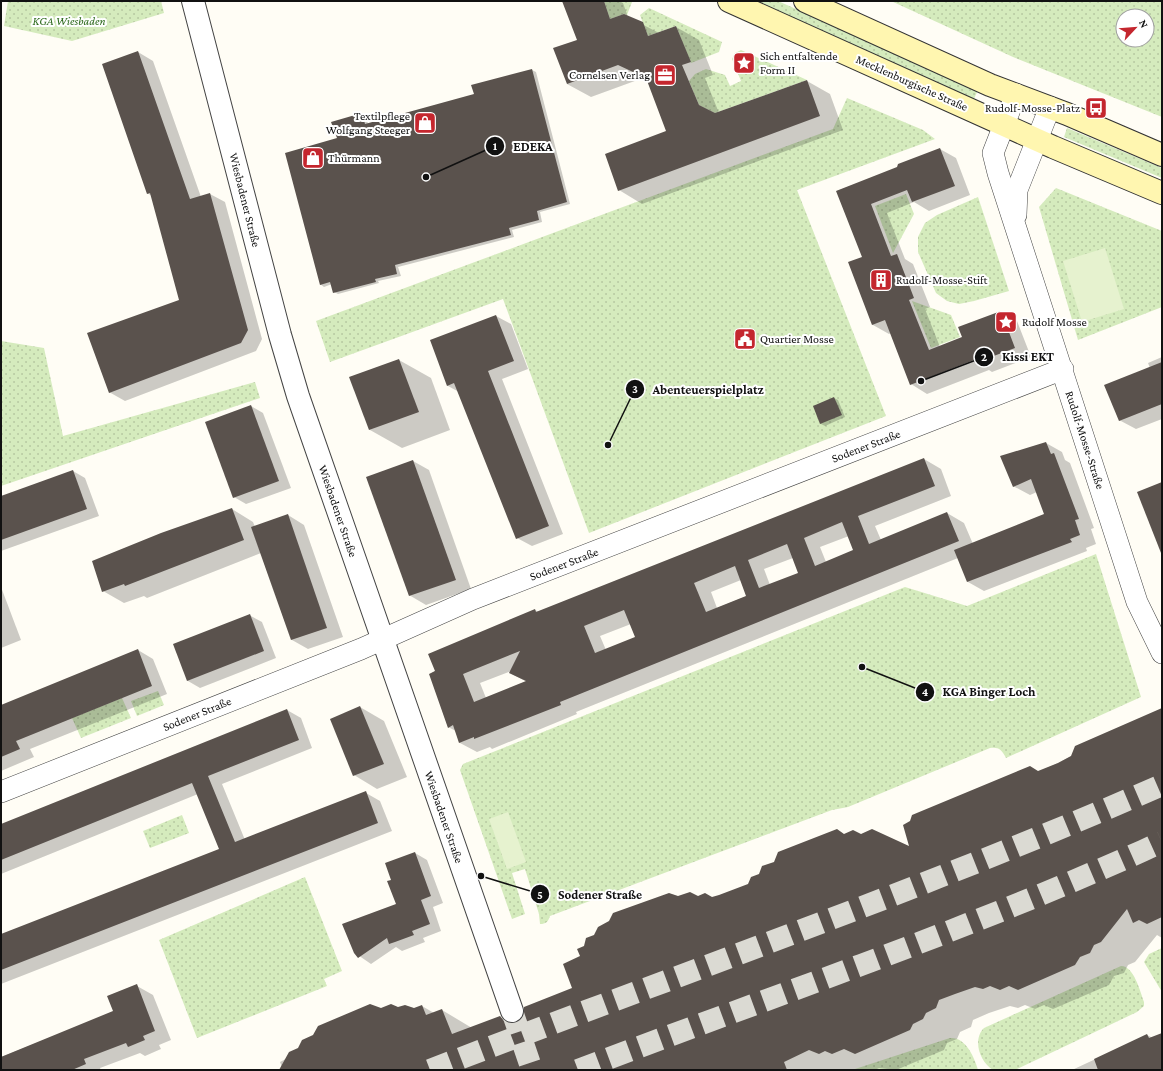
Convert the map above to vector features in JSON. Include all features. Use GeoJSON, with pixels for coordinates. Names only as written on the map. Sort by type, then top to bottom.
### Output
{"type":"FeatureCollection","features":[{"type":"Feature","properties":{"kind":"main road","name":"Mecklenburgische Straße"},"geometry":{"type":"LineString","coordinates":[[729,1],[1036,140],[1162,193]]}},
{"type":"Feature","properties":{"kind":"main road"},"geometry":{"type":"LineString","coordinates":[[805,1],[990,85],[1050,107],[1162,155]]}},
{"type":"Feature","properties":{"kind":"street","name":"Wiesbadener Straße"},"geometry":{"type":"LineString","coordinates":[[193,1],[289,365],[512,1011]]}},
{"type":"Feature","properties":{"kind":"street","name":"Rudolf-Mosse-Straße"},"geometry":{"type":"LineString","coordinates":[[1016,94],[1003,124],[993,153],[998,173],[1016,224],[1137,602],[1162,653]]}},
{"type":"Feature","properties":{"kind":"street","name":"Rudolf-Mosse-Straße"},"geometry":{"type":"LineString","coordinates":[[1016,224],[1017,190],[1050,107]]}},
{"type":"Feature","properties":{"kind":"street","name":"Sodener Straße"},"geometry":{"type":"LineString","coordinates":[[1,792],[383,640],[473,599],[1062,369]]}},
{"type":"Feature","properties":{"kind":"green space","name":"KGA Wiesbaden"},"geometry":{"type":"Polygon","coordinates":[[[8,1],[161,1],[164,13],[72,41],[4,26],[8,1]]]}},
{"type":"Feature","properties":{"kind":"green space"},"geometry":{"type":"Polygon","coordinates":[[[604,1],[632,2],[627,15],[624,14],[610,19],[604,1]]]}},
{"type":"Feature","properties":{"kind":"green space"},"geometry":{"type":"Polygon","coordinates":[[[750,1],[778,1],[978,90],[974,99],[750,1]]]}},
{"type":"Feature","properties":{"kind":"green space"},"geometry":{"type":"Polygon","coordinates":[[[891,1],[1162,1],[1162,117],[1013,57],[891,1]]]}},
{"type":"Feature","properties":{"kind":"green space"},"geometry":{"type":"Polygon","coordinates":[[[649,8],[722,42],[719,52],[691,63],[676,26],[648,36],[640,15],[649,8]]]}},
{"type":"Feature","properties":{"kind":"green space"},"geometry":{"type":"Polygon","coordinates":[[[741,50],[807,80],[715,113],[699,105],[689,81],[695,74],[706,69],[725,75],[730,86],[741,81],[732,59],[735,53],[741,50]]]}},
{"type":"Feature","properties":{"kind":"green space"},"geometry":{"type":"Polygon","coordinates":[[[847,98],[923,130],[935,139],[797,190],[886,416],[589,533],[503,299],[330,362],[316,321],[833,129],[847,98]]]}},
{"type":"Feature","properties":{"kind":"green space"},"geometry":{"type":"Polygon","coordinates":[[[1067,128],[1162,168],[1162,178],[1064,137],[1067,128]]]}},
{"type":"Feature","properties":{"kind":"green space"},"geometry":{"type":"Polygon","coordinates":[[[1056,188],[1162,231],[1162,307],[1078,340],[1039,207],[1056,188]]]}},
{"type":"Feature","properties":{"kind":"green space"},"geometry":{"type":"Polygon","coordinates":[[[906,194],[914,214],[893,253],[875,206],[906,194]]]}},
{"type":"Feature","properties":{"kind":"green space"},"geometry":{"type":"Polygon","coordinates":[[[978,197],[1009,291],[959,304],[947,301],[936,293],[918,252],[918,237],[925,223],[937,215],[978,197]]]}},
{"type":"Feature","properties":{"kind":"green space"},"geometry":{"type":"Polygon","coordinates":[[[1105,248],[1124,309],[1082,322],[1063,261],[1105,248]]]}},
{"type":"Feature","properties":{"kind":"green space"},"geometry":{"type":"Polygon","coordinates":[[[912,301],[951,315],[960,337],[931,348],[912,301]]]}},
{"type":"Feature","properties":{"kind":"green space"},"geometry":{"type":"Polygon","coordinates":[[[1,341],[44,348],[63,436],[255,382],[260,398],[1,486],[1,341]]]}},
{"type":"Feature","properties":{"kind":"green space"},"geometry":{"type":"Polygon","coordinates":[[[1096,554],[1141,697],[1006,758],[1000,750],[990,748],[848,807],[832,810],[550,916],[548,921],[544,924],[540,924],[539,914],[525,869],[512,873],[525,914],[512,919],[460,770],[463,764],[905,587],[967,606],[1096,554]]]}},
{"type":"Feature","properties":{"kind":"green space"},"geometry":{"type":"Polygon","coordinates":[[[158,691],[164,705],[137,716],[131,701],[158,691]]]}},
{"type":"Feature","properties":{"kind":"green space"},"geometry":{"type":"Polygon","coordinates":[[[122,698],[131,718],[81,738],[72,718],[122,698]]]}},
{"type":"Feature","properties":{"kind":"green space"},"geometry":{"type":"Polygon","coordinates":[[[508,812],[526,862],[507,869],[489,819],[508,812]]]}},
{"type":"Feature","properties":{"kind":"green space"},"geometry":{"type":"Polygon","coordinates":[[[182,815],[189,833],[150,848],[143,831],[182,815]]]}},
{"type":"Feature","properties":{"kind":"green space"},"geometry":{"type":"Polygon","coordinates":[[[305,877],[342,971],[324,979],[327,986],[197,1038],[159,940],[305,877]]]}},
{"type":"Feature","properties":{"kind":"green space"},"geometry":{"type":"Polygon","coordinates":[[[1162,948],[1162,992],[1144,962],[1149,954],[1162,948]]]}},
{"type":"Feature","properties":{"kind":"green space"},"geometry":{"type":"Polygon","coordinates":[[[1121,966],[1130,970],[1141,992],[1144,1006],[1137,1012],[1015,1070],[993,1070],[984,1062],[978,1044],[980,1033],[984,1028],[1121,966]]]}},
{"type":"Feature","properties":{"kind":"green space"},"geometry":{"type":"Polygon","coordinates":[[[950,1038],[961,1041],[965,1044],[972,1054],[978,1070],[852,1070],[950,1038]]]}},
{"type":"Feature","properties":{"kind":"building"},"geometry":{"type":"Polygon","coordinates":[[[562,1],[604,1],[610,19],[624,14],[643,22],[648,36],[676,26],[691,62],[682,65],[699,105],[715,113],[807,80],[820,116],[618,191],[605,154],[666,131],[646,78],[618,65],[567,84],[553,48],[577,40],[562,1]]]}},
{"type":"Feature","properties":{"kind":"building"},"geometry":{"type":"Polygon","coordinates":[[[138,51],[190,199],[210,193],[248,330],[241,343],[109,393],[87,333],[179,300],[150,193],[147,194],[102,64],[138,51]]]}},
{"type":"Feature","properties":{"kind":"building"},"geometry":{"type":"Polygon","coordinates":[[[532,69],[567,202],[537,211],[539,220],[509,228],[511,235],[395,265],[397,274],[375,279],[376,282],[333,293],[330,282],[320,285],[285,153],[337,138],[331,122],[362,113],[365,124],[474,94],[471,85],[532,69]]]}},
{"type":"Feature","properties":{"kind":"building","name":"Rudolf-Mosse-Stift"},"geometry":{"type":"Polygon","coordinates":[[[940,148],[955,186],[912,202],[907,190],[871,204],[891,256],[897,254],[914,298],[909,300],[929,350],[962,337],[958,327],[1001,311],[1015,348],[975,363],[974,360],[910,385],[885,320],[872,325],[848,262],[862,257],[836,191],[897,167],[898,164],[940,148]]]}},
{"type":"Feature","properties":{"kind":"building"},"geometry":{"type":"Polygon","coordinates":[[[496,315],[514,361],[488,371],[549,526],[516,539],[454,383],[447,386],[430,340],[496,315]]]}},
{"type":"Feature","properties":{"kind":"building"},"geometry":{"type":"Polygon","coordinates":[[[399,359],[419,412],[369,430],[349,377],[399,359]]]}},
{"type":"Feature","properties":{"kind":"building"},"geometry":{"type":"Polygon","coordinates":[[[1162,362],[1162,404],[1119,421],[1104,385],[1162,362]]]}},
{"type":"Feature","properties":{"kind":"building"},"geometry":{"type":"Polygon","coordinates":[[[834,397],[842,415],[820,424],[813,406],[834,397]]]}},
{"type":"Feature","properties":{"kind":"building"},"geometry":{"type":"Polygon","coordinates":[[[251,405],[279,481],[233,498],[205,422],[251,405]]]}},
{"type":"Feature","properties":{"kind":"building"},"geometry":{"type":"Polygon","coordinates":[[[1046,442],[1051,454],[1054,453],[1079,519],[1075,520],[1080,535],[1070,539],[1072,542],[967,582],[954,550],[1044,514],[1031,479],[1013,487],[1000,456],[1046,442]]]}},
{"type":"Feature","properties":{"kind":"building"},"geometry":{"type":"Polygon","coordinates":[[[924,458],[935,486],[858,516],[869,544],[947,512],[959,541],[560,702],[561,705],[474,739],[474,737],[459,743],[453,725],[448,728],[429,674],[435,671],[428,654],[535,609],[536,612],[924,458]],[[842,522],[804,538],[815,566],[853,550],[842,522]],[[787,544],[748,560],[759,588],[798,573],[787,544]],[[735,566],[694,583],[706,612],[746,596],[735,566]],[[624,610],[584,626],[595,653],[635,637],[624,610]],[[520,651],[463,674],[474,702],[526,681],[509,673],[520,651]]]}},
{"type":"Feature","properties":{"kind":"building"},"geometry":{"type":"Polygon","coordinates":[[[413,460],[456,580],[409,596],[366,477],[413,460]]]}},
{"type":"Feature","properties":{"kind":"building"},"geometry":{"type":"Polygon","coordinates":[[[73,470],[87,509],[1,540],[1,496],[73,470]]]}},
{"type":"Feature","properties":{"kind":"building"},"geometry":{"type":"Polygon","coordinates":[[[1162,482],[1162,553],[1161,553],[1137,492],[1162,482]]]}},
{"type":"Feature","properties":{"kind":"building"},"geometry":{"type":"Polygon","coordinates":[[[232,508],[244,540],[125,586],[124,584],[102,592],[92,561],[161,533],[232,508]]]}},
{"type":"Feature","properties":{"kind":"building"},"geometry":{"type":"Polygon","coordinates":[[[288,514],[327,628],[291,640],[251,527],[288,514]]]}},
{"type":"Feature","properties":{"kind":"building"},"geometry":{"type":"Polygon","coordinates":[[[250,614],[264,651],[187,681],[173,644],[250,614]]]}},
{"type":"Feature","properties":{"kind":"building"},"geometry":{"type":"Polygon","coordinates":[[[138,649],[152,686],[16,741],[20,749],[1,757],[1,705],[138,649]]]}},
{"type":"Feature","properties":{"kind":"building"},"geometry":{"type":"Polygon","coordinates":[[[360,706],[384,764],[353,776],[330,719],[360,706]]]}},
{"type":"Feature","properties":{"kind":"building"},"geometry":{"type":"Polygon","coordinates":[[[1162,708],[1162,917],[1147,924],[1139,920],[1133,923],[1127,909],[1101,942],[1094,945],[1090,953],[1080,957],[1075,965],[1018,990],[1009,986],[1000,990],[990,986],[983,989],[975,987],[939,1000],[936,1008],[926,1013],[923,1019],[913,1024],[910,1030],[855,1054],[844,1049],[832,1054],[825,1051],[819,1054],[809,1050],[784,1062],[787,1070],[279,1070],[289,1052],[298,1048],[302,1040],[313,1035],[318,1026],[370,1004],[381,1008],[391,1004],[398,1007],[405,1005],[414,1008],[422,1005],[426,1015],[442,1009],[452,1034],[500,1016],[504,1021],[516,1023],[522,1019],[524,1007],[572,988],[563,964],[580,956],[577,949],[584,946],[586,938],[594,935],[598,927],[609,921],[613,913],[669,893],[678,896],[690,892],[698,896],[705,893],[712,897],[719,895],[748,884],[751,877],[759,874],[762,866],[774,862],[778,852],[837,829],[844,834],[853,830],[861,834],[872,829],[909,846],[903,825],[910,821],[912,815],[1030,766],[1038,771],[1058,763],[1071,756],[1075,746],[1162,708]]]}},
{"type":"Feature","properties":{"kind":"building"},"geometry":{"type":"Polygon","coordinates":[[[287,709],[299,740],[208,776],[235,842],[366,791],[378,823],[1,970],[1,934],[219,849],[192,783],[1,860],[1,824],[287,709]]]}},
{"type":"Feature","properties":{"kind":"building"},"geometry":{"type":"Polygon","coordinates":[[[415,852],[431,896],[421,900],[430,924],[412,931],[414,935],[389,944],[387,938],[358,958],[354,953],[342,924],[396,904],[387,881],[391,880],[385,863],[415,852]]]}},
{"type":"Feature","properties":{"kind":"building"},"geometry":{"type":"Polygon","coordinates":[[[137,984],[155,1031],[143,1036],[145,1040],[128,1047],[126,1043],[84,1059],[86,1064],[72,1070],[1,1070],[1,1057],[113,1011],[107,996],[137,984]]]}},
{"type":"Feature","properties":{"kind":"building"},"geometry":{"type":"Polygon","coordinates":[[[1162,1033],[1162,1070],[1098,1070],[1094,1059],[1147,1034],[1149,1038],[1162,1033]]]}},
{"type":"Feature","properties":{"kind":"tunnel"},"geometry":{"type":"LineString","coordinates":[[430,1070],[890,897],[1072,824],[1162,785]]}},
{"type":"Feature","properties":{"kind":"tunnel"},"geometry":{"type":"LineString","coordinates":[[578,1070],[945,933],[1090,874],[1162,842]]}},
{"type":"Feature","properties":{"kind":"tunnel"},"geometry":{"type":"LineString","coordinates":[[512,1011],[532,1070]]}},
{"type":"Feature","properties":{"kind":"place","name":"Sich entfaltende Form II"},"geometry":{"type":"Point","coordinates":[744,63]}},
{"type":"Feature","properties":{"kind":"place","name":"Cornelsen Verlag"},"geometry":{"type":"Point","coordinates":[665,75]}},
{"type":"Feature","properties":{"kind":"place","name":"Rudolf-Mosse-Platz"},"geometry":{"type":"Point","coordinates":[1096,108]}},
{"type":"Feature","properties":{"kind":"place","name":"Textilpflege Wolfgang Steeger"},"geometry":{"type":"Point","coordinates":[425,123]}},
{"type":"Feature","properties":{"kind":"place","name":"Thürmann"},"geometry":{"type":"Point","coordinates":[313,158]}},
{"type":"Feature","properties":{"kind":"place","name":"EDEKA"},"geometry":{"type":"Point","coordinates":[426,177]}},
{"type":"Feature","properties":{"kind":"place","name":"Rudolf-Mosse-Stift"},"geometry":{"type":"Point","coordinates":[881,280]}},
{"type":"Feature","properties":{"kind":"place","name":"Rudolf Mosse"},"geometry":{"type":"Point","coordinates":[1006,322]}},
{"type":"Feature","properties":{"kind":"place","name":"Quartier Mosse"},"geometry":{"type":"Point","coordinates":[745,339]}},
{"type":"Feature","properties":{"kind":"place","name":"Kissi EKT"},"geometry":{"type":"Point","coordinates":[921,381]}},
{"type":"Feature","properties":{"kind":"place","name":"Abenteuerspielplatz"},"geometry":{"type":"Point","coordinates":[608,445]}},
{"type":"Feature","properties":{"kind":"place","name":"KGA Binger Loch"},"geometry":{"type":"Point","coordinates":[862,667]}},
{"type":"Feature","properties":{"kind":"place","name":"Sodener Straße"},"geometry":{"type":"Point","coordinates":[481,876]}}]}
